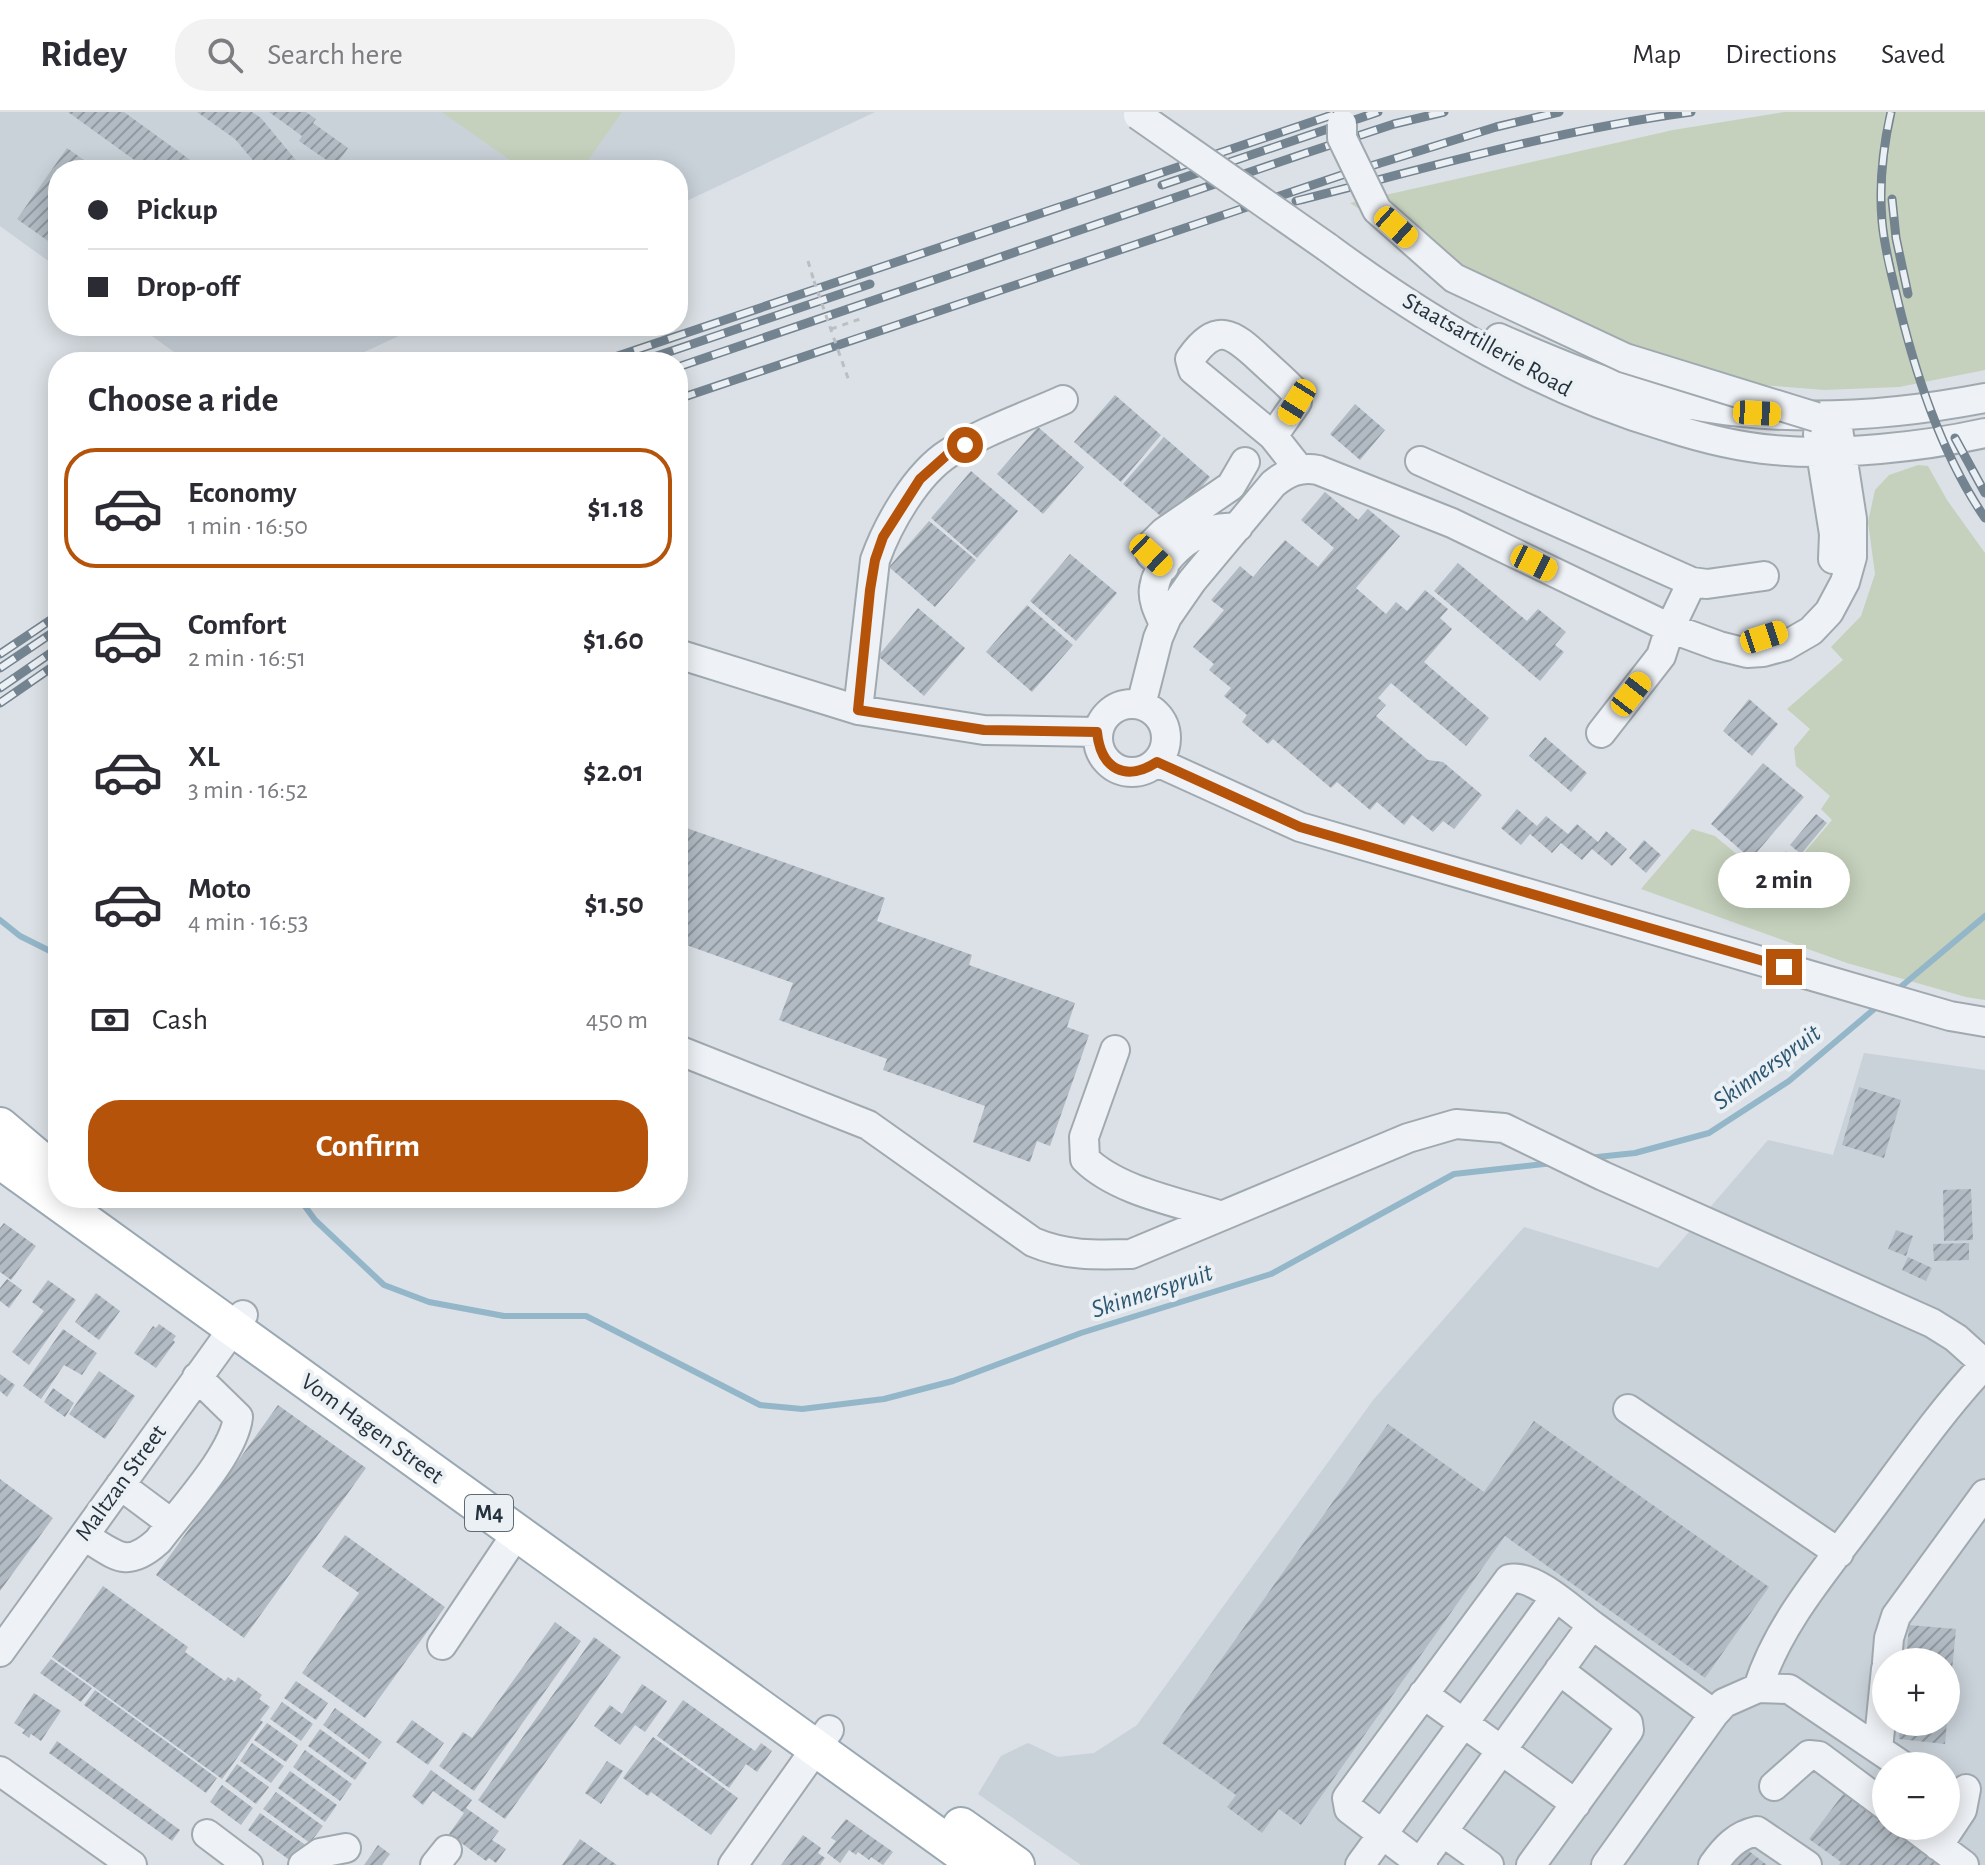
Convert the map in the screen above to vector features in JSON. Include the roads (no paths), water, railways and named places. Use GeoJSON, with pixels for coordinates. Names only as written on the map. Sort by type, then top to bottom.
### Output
{"type":"FeatureCollection","features":[{"type":"Feature","properties":{"kind":"main road"},"geometry":{"type":"LineString","coordinates":[[0,1126],[48,1167]]}},
{"type":"Feature","properties":{"kind":"main road","name":"Vom Hagen Street"},"geometry":{"type":"LineString","coordinates":[[0,1160],[48,1193]]}},
{"type":"Feature","properties":{"kind":"main road","name":"Vom Hagen Street"},"geometry":{"type":"LineString","coordinates":[[70,1208],[237,1322],[823,1738],[978,1865]]}},
{"type":"Feature","properties":{"kind":"main road","name":"Vom Hagen Street"},"geometry":{"type":"LineString","coordinates":[[98,1208],[237,1322],[517,1533],[1016,1865]]}},
{"type":"Feature","properties":{"kind":"street"},"geometry":{"type":"LineString","coordinates":[[1141,705],[1164,624],[1192,581],[1273,484],[1299,469],[1318,470],[1452,523],[1670,628],[1747,653],[1785,646],[1811,631],[1837,600],[1845,582],[1852,557],[1852,519],[1831,451],[1826,416],[1625,358],[1454,278],[1377,210],[1342,138],[1345,112]]}},
{"type":"Feature","properties":{"kind":"street","name":"Staatsartillerie Road"},"geometry":{"type":"LineString","coordinates":[[1144,113],[1331,242],[1449,312],[1559,364],[1638,392],[1757,413],[1826,416],[1985,398]]}},
{"type":"Feature","properties":{"kind":"street","name":"Staatsartillerie Road"},"geometry":{"type":"LineString","coordinates":[[1331,242],[1395,296],[1558,388],[1634,417],[1708,440],[1773,450],[1831,451],[1940,441],[1985,433]]}},
{"type":"Feature","properties":{"kind":"street"},"geometry":{"type":"LineString","coordinates":[[858,710],[875,560],[883,537],[920,479],[948,454],[1063,400]]}},
{"type":"Feature","properties":{"kind":"street"},"geometry":{"type":"LineString","coordinates":[[1273,436],[1299,469]]}},
{"type":"Feature","properties":{"kind":"street"},"geometry":{"type":"LineString","coordinates":[[1420,461],[1692,582],[1707,584],[1764,576]]}},
{"type":"Feature","properties":{"kind":"street"},"geometry":{"type":"LineString","coordinates":[[1164,567],[1151,555],[1152,544],[1164,532],[1231,486],[1245,462]]}},
{"type":"Feature","properties":{"kind":"street"},"geometry":{"type":"LineString","coordinates":[[1452,523],[1470,485]]}},
{"type":"Feature","properties":{"kind":"street"},"geometry":{"type":"LineString","coordinates":[[1164,624],[1154,599],[1154,589],[1164,567],[1189,540],[1202,532],[1238,527]]}},
{"type":"Feature","properties":{"kind":"street"},"geometry":{"type":"LineString","coordinates":[[1601,733],[1661,656],[1670,628],[1692,582]]}},
{"type":"Feature","properties":{"kind":"street"},"geometry":{"type":"LineString","coordinates":[[688,657],[858,710],[984,730],[1097,732]]}},
{"type":"Feature","properties":{"kind":"street"},"geometry":{"type":"LineString","coordinates":[[1122,705],[1141,705],[1156,714],[1165,729],[1165,746],[1157,762],[1143,771],[1125,772],[1109,765],[1099,750],[1097,732],[1106,715],[1122,705]]}},
{"type":"Feature","properties":{"kind":"street"},"geometry":{"type":"LineString","coordinates":[[1157,762],[1300,827],[1950,1016],[1985,1022]]}},
{"type":"Feature","properties":{"kind":"street"},"geometry":{"type":"LineString","coordinates":[[1115,1050],[1084,1137],[1085,1159],[1098,1172],[1123,1184],[1222,1216]]}},
{"type":"Feature","properties":{"kind":"street"},"geometry":{"type":"LineString","coordinates":[[688,1054],[868,1125],[1033,1242],[1056,1251],[1087,1255],[1131,1254],[1408,1138],[1456,1124],[1504,1128],[1603,1176],[1932,1323],[1956,1338],[1985,1364],[1936,1421],[1778,1639],[1758,1688]]}},
{"type":"Feature","properties":{"kind":"street","name":"Maltzan Street"},"geometry":{"type":"LineString","coordinates":[[0,1652],[237,1322]]}},
{"type":"Feature","properties":{"kind":"street"},"geometry":{"type":"LineString","coordinates":[[84,1536],[119,1556],[131,1558],[146,1551],[224,1454],[236,1432],[238,1417],[197,1377]]}},
{"type":"Feature","properties":{"kind":"street"},"geometry":{"type":"LineString","coordinates":[[1628,1409],[1839,1553]]}},
{"type":"Feature","properties":{"kind":"street"},"geometry":{"type":"LineString","coordinates":[[120,1485],[171,1523]]}},
{"type":"Feature","properties":{"kind":"street"},"geometry":{"type":"LineString","coordinates":[[1888,1648],[1896,1616],[1985,1494]]}},
{"type":"Feature","properties":{"kind":"street"},"geometry":{"type":"LineString","coordinates":[[442,1645],[517,1533]]}},
{"type":"Feature","properties":{"kind":"street"},"geometry":{"type":"LineString","coordinates":[[1592,1625],[1420,1864],[1349,1809],[1347,1798],[1509,1579],[1518,1577],[1532,1581],[1714,1714]]}},
{"type":"Feature","properties":{"kind":"street"},"geometry":{"type":"LineString","coordinates":[[1360,1865],[1555,1598]]}},
{"type":"Feature","properties":{"kind":"street"},"geometry":{"type":"LineString","coordinates":[[1531,1865],[1629,1730],[1628,1723],[1559,1670]]}},
{"type":"Feature","properties":{"kind":"street"},"geometry":{"type":"LineString","coordinates":[[1606,1865],[1714,1714],[1724,1703],[1758,1688],[1789,1689],[1882,1752]]}},
{"type":"Feature","properties":{"kind":"street"},"geometry":{"type":"LineString","coordinates":[[1423,1694],[1576,1804]]}},
{"type":"Feature","properties":{"kind":"street"},"geometry":{"type":"LineString","coordinates":[[1843,1773],[1872,1745],[1874,1736]]}},
{"type":"Feature","properties":{"kind":"street"},"geometry":{"type":"LineString","coordinates":[[733,1865],[823,1738]]}},
{"type":"Feature","properties":{"kind":"street"},"geometry":{"type":"LineString","coordinates":[[1774,1786],[1809,1755],[1819,1756],[1872,1795]]}},
{"type":"Feature","properties":{"kind":"street"},"geometry":{"type":"LineString","coordinates":[[0,1771],[132,1865]]}},
{"type":"Feature","properties":{"kind":"street"},"geometry":{"type":"LineString","coordinates":[[1938,1846],[1962,1810],[1966,1789]]}},
{"type":"Feature","properties":{"kind":"street"},"geometry":{"type":"LineString","coordinates":[[1713,1865],[1725,1848],[1745,1833],[1757,1831],[1807,1865]]}},
{"type":"Feature","properties":{"kind":"street"},"geometry":{"type":"LineString","coordinates":[[1443,1832],[1489,1865]]}},
{"type":"Feature","properties":{"kind":"street"},"geometry":{"type":"LineString","coordinates":[[207,1834],[243,1863]]}},
{"type":"Feature","properties":{"kind":"street"},"geometry":{"type":"LineString","coordinates":[[1930,1840],[1964,1865]]}},
{"type":"Feature","properties":{"kind":"street"},"geometry":{"type":"LineString","coordinates":[[303,1865],[320,1853],[346,1848]]}},
{"type":"Feature","properties":{"kind":"waterway","name":"Skinnerspruit"},"geometry":{"type":"LineString","coordinates":[[1897,990],[1985,916]]}},
{"type":"Feature","properties":{"kind":"waterway","name":"Skinnerspruit"},"geometry":{"type":"LineString","coordinates":[[0,920],[20,936],[48,950]]}},
{"type":"Feature","properties":{"kind":"waterway","name":"Skinnerspruit"},"geometry":{"type":"LineString","coordinates":[[1588,1158],[1635,1153],[1709,1133],[1789,1081],[1879,1005]]}},
{"type":"Feature","properties":{"kind":"waterway","name":"Skinnerspruit"},"geometry":{"type":"LineString","coordinates":[[306,1208],[384,1285],[429,1302],[504,1316],[586,1316],[760,1405],[802,1409],[884,1399],[953,1381],[1081,1333],[1271,1274],[1454,1174],[1553,1163]]}},
{"type":"Feature","properties":{"kind":"railway"},"geometry":{"type":"LineString","coordinates":[[688,332],[1341,112]]}},
{"type":"Feature","properties":{"kind":"railway"},"geometry":{"type":"LineString","coordinates":[[1162,185],[1378,112]]}},
{"type":"Feature","properties":{"kind":"railway"},"geometry":{"type":"LineString","coordinates":[[688,364],[1303,154],[1394,124],[1444,112]]}},
{"type":"Feature","properties":{"kind":"railway"},"geometry":{"type":"LineString","coordinates":[[688,396],[1345,174],[1496,127],[1559,112]]}},
{"type":"Feature","properties":{"kind":"railway"},"geometry":{"type":"LineString","coordinates":[[1296,201],[1542,139],[1691,112]]}},
{"type":"Feature","properties":{"kind":"railway"},"geometry":{"type":"LineString","coordinates":[[1891,112],[1881,194],[1889,266],[1930,410],[1955,466],[1985,518]]}},
{"type":"Feature","properties":{"kind":"railway"},"geometry":{"type":"LineString","coordinates":[[1892,199],[1896,238],[1908,294]]}},
{"type":"Feature","properties":{"kind":"railway"},"geometry":{"type":"LineString","coordinates":[[669,352],[870,284]]}},
{"type":"Feature","properties":{"kind":"railway"},"geometry":{"type":"LineString","coordinates":[[630,352],[677,336]]}},
{"type":"Feature","properties":{"kind":"railway"},"geometry":{"type":"LineString","coordinates":[[1955,438],[1985,493]]}},
{"type":"Feature","properties":{"kind":"railway"},"geometry":{"type":"LineString","coordinates":[[0,654],[48,622]]}},
{"type":"Feature","properties":{"kind":"railway"},"geometry":{"type":"LineString","coordinates":[[0,668],[48,636]]}},
{"type":"Feature","properties":{"kind":"railway"},"geometry":{"type":"LineString","coordinates":[[0,688],[48,655]]}},
{"type":"Feature","properties":{"kind":"railway"},"geometry":{"type":"LineString","coordinates":[[0,703],[48,670]]}}]}
